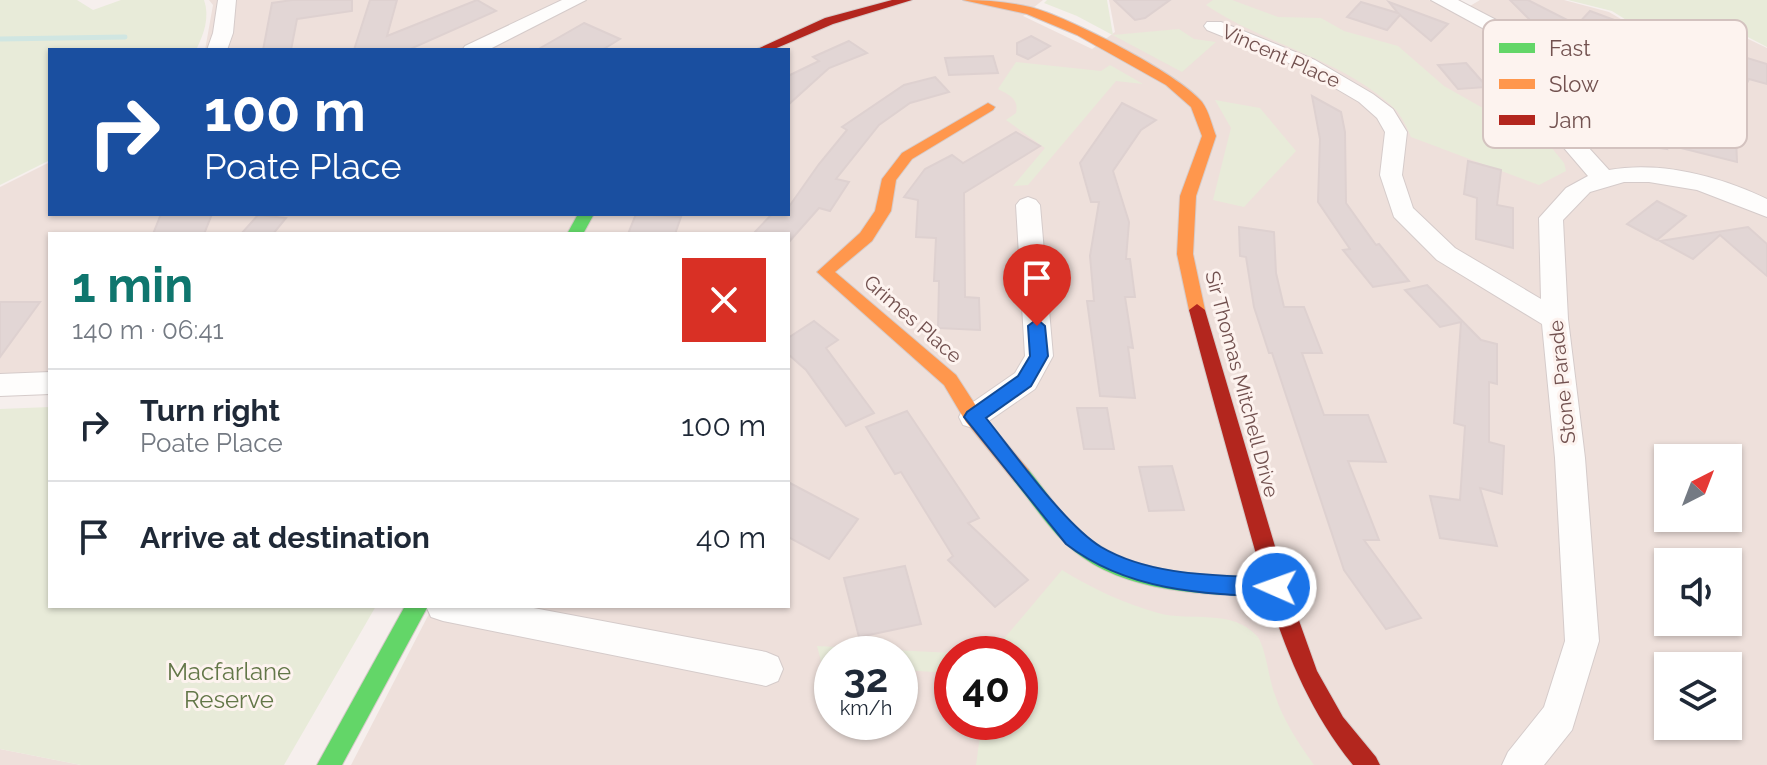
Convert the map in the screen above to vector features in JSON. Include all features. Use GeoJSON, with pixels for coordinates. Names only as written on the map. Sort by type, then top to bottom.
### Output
{"type":"FeatureCollection","features":[{"type":"Feature","properties":{"kind":"street"},"geometry":{"type":"LineString","coordinates":[[218,48],[227,0]]}},
{"type":"Feature","properties":{"kind":"street"},"geometry":{"type":"LineString","coordinates":[[476,48],[577,0]]}},
{"type":"Feature","properties":{"kind":"street"},"geometry":{"type":"LineString","coordinates":[[766,48],[829,21],[906,0]]}},
{"type":"Feature","properties":{"kind":"street","name":"Sir Thomas Mitchell Drive"},"geometry":{"type":"LineString","coordinates":[[969,0],[1030,11],[1081,32],[1171,82],[1197,105],[1206,122],[1209,136],[1188,196],[1185,254],[1201,331],[1276,587],[1308,676],[1335,725],[1368,765]]}},
{"type":"Feature","properties":{"kind":"street"},"geometry":{"type":"LineString","coordinates":[[1440,0],[1463,8],[1483,20]]}},
{"type":"Feature","properties":{"kind":"street","name":"Vincent Place"},"geometry":{"type":"LineString","coordinates":[[1214,26],[1308,64],[1366,98],[1385,114],[1396,132],[1391,175],[1402,211],[1446,254],[1555,319]]}},
{"type":"Feature","properties":{"kind":"street","name":"Grimes Place"},"geometry":{"type":"LineString","coordinates":[[988,107],[907,156],[889,179],[883,211],[866,237],[825,272],[950,380],[973,417],[1073,538],[1094,554],[1139,573],[1201,584],[1276,587]]}},
{"type":"Feature","properties":{"kind":"street"},"geometry":{"type":"LineString","coordinates":[[1576,148],[1604,179]]}},
{"type":"Feature","properties":{"kind":"street","name":"Stone Parade"},"geometry":{"type":"LineString","coordinates":[[1521,765],[1559,717],[1582,641],[1570,458],[1555,319],[1551,218],[1581,188],[1604,179],[1640,174],[1692,181],[1763,199]]}},
{"type":"Feature","properties":{"kind":"street"},"geometry":{"type":"LineString","coordinates":[[973,417],[1025,381],[1039,356],[1028,205]]}},
{"type":"Feature","properties":{"kind":"street"},"geometry":{"type":"LineString","coordinates":[[0,385],[48,383]]}},
{"type":"Feature","properties":{"kind":"street"},"geometry":{"type":"LineString","coordinates":[[329,765],[416,608]]}},
{"type":"Feature","properties":{"kind":"street"},"geometry":{"type":"LineString","coordinates":[[453,608],[766,669]]}},
{"type":"Feature","properties":{"kind":"shaded area"},"geometry":{"type":"Polygon","coordinates":[[[209,0],[1043,0],[1023,16],[1092,49],[1115,32],[1109,0],[1429,0],[1460,12],[1480,0],[1564,0],[1609,12],[1623,20],[1483,20],[1483,148],[1747,148],[1747,38],[1767,48],[1767,765],[351,765],[432,608],[790,608],[790,232],[48,232],[48,378],[0,381],[0,187],[48,163],[48,216],[790,216],[790,48],[205,48],[213,5],[209,0]]]}},
{"type":"Feature","properties":{"kind":"shaded area"},"geometry":{"type":"Polygon","coordinates":[[[0,749],[81,765],[0,765],[0,749]]]}},
{"type":"Feature","properties":{"kind":"green space"},"geometry":{"type":"Polygon","coordinates":[[[0,0],[77,0],[93,10],[121,0],[204,0],[206,19],[197,48],[48,48],[48,161],[0,185],[0,0]]]}},
{"type":"Feature","properties":{"kind":"green space"},"geometry":{"type":"Polygon","coordinates":[[[1047,0],[1107,0],[1113,35],[1179,29],[1194,39],[1216,42],[1182,72],[1077,16],[1044,3],[1047,0]]]}},
{"type":"Feature","properties":{"kind":"green space"},"geometry":{"type":"Polygon","coordinates":[[[1213,0],[1232,0],[1278,17],[1321,18],[1344,31],[1398,46],[1444,86],[1483,107],[1483,148],[1552,148],[1564,163],[1566,171],[1539,185],[1411,137],[1396,110],[1375,92],[1329,65],[1253,31],[1206,5],[1213,0]]]}},
{"type":"Feature","properties":{"kind":"green space"},"geometry":{"type":"Polygon","coordinates":[[[1568,0],[1767,0],[1767,47],[1747,37],[1747,20],[1626,20],[1612,11],[1568,0]]]}},
{"type":"Feature","properties":{"kind":"green space"},"geometry":{"type":"Polygon","coordinates":[[[1016,62],[1101,71],[1110,65],[1143,84],[1116,81],[1028,185],[1013,186],[1045,148],[1006,120],[1016,113],[1016,104],[998,89],[1016,62]]]}},
{"type":"Feature","properties":{"kind":"green space"},"geometry":{"type":"Polygon","coordinates":[[[1215,100],[1260,108],[1296,151],[1244,207],[1213,200],[1231,128],[1215,100]]]}},
{"type":"Feature","properties":{"kind":"green space","name":"Macfarlane Reserve"},"geometry":{"type":"Polygon","coordinates":[[[48,407],[48,608],[375,608],[284,765],[81,765],[0,749],[0,409],[48,407]]]}},
{"type":"Feature","properties":{"kind":"green space"},"geometry":{"type":"Polygon","coordinates":[[[1062,570],[1108,595],[1145,609],[1171,615],[1223,619],[1247,627],[1260,641],[1282,714],[1314,765],[976,765],[979,740],[1038,740],[1038,636],[1006,636],[1062,570]]]}},
{"type":"Feature","properties":{"kind":"green space"},"geometry":{"type":"Polygon","coordinates":[[[918,651],[934,652],[934,672],[918,671],[918,651]]]}},
{"type":"Feature","properties":{"kind":"building"},"geometry":{"type":"Polygon","coordinates":[[[352,0],[352,11],[297,19],[291,48],[263,48],[272,3],[352,0]]]}},
{"type":"Feature","properties":{"kind":"building"},"geometry":{"type":"Polygon","coordinates":[[[370,0],[397,0],[387,36],[477,0],[496,11],[413,48],[355,48],[370,0]]]}},
{"type":"Feature","properties":{"kind":"building"},"geometry":{"type":"Polygon","coordinates":[[[1114,0],[1170,0],[1145,18],[1135,20],[1114,0]]]}},
{"type":"Feature","properties":{"kind":"building"},"geometry":{"type":"Polygon","coordinates":[[[1510,0],[1528,0],[1567,20],[1530,20],[1510,0]]]}},
{"type":"Feature","properties":{"kind":"building"},"geometry":{"type":"Polygon","coordinates":[[[1361,2],[1398,13],[1389,2],[1448,24],[1431,41],[1400,15],[1387,30],[1347,17],[1361,2]]]}},
{"type":"Feature","properties":{"kind":"building"},"geometry":{"type":"Polygon","coordinates":[[[1590,11],[1614,20],[1582,20],[1590,11]]]}},
{"type":"Feature","properties":{"kind":"building"},"geometry":{"type":"Polygon","coordinates":[[[584,23],[620,39],[605,48],[540,48],[584,23]]]}},
{"type":"Feature","properties":{"kind":"building"},"geometry":{"type":"Polygon","coordinates":[[[1031,36],[1050,46],[1028,59],[1017,54],[1017,43],[1031,36]]]}},
{"type":"Feature","properties":{"kind":"building"},"geometry":{"type":"Polygon","coordinates":[[[849,41],[867,53],[829,68],[790,103],[790,75],[819,61],[813,57],[849,41]]]}},
{"type":"Feature","properties":{"kind":"building"},"geometry":{"type":"Polygon","coordinates":[[[993,56],[998,73],[949,75],[945,58],[993,56]]]}},
{"type":"Feature","properties":{"kind":"building"},"geometry":{"type":"Polygon","coordinates":[[[1747,58],[1767,64],[1767,84],[1749,79],[1747,83],[1747,58]]]}},
{"type":"Feature","properties":{"kind":"building"},"geometry":{"type":"Polygon","coordinates":[[[1466,63],[1483,82],[1483,87],[1458,89],[1438,65],[1466,63]]]}},
{"type":"Feature","properties":{"kind":"building"},"geometry":{"type":"Polygon","coordinates":[[[935,77],[949,92],[910,103],[879,125],[836,179],[849,182],[830,211],[819,208],[790,241],[790,232],[755,232],[770,216],[790,216],[790,205],[847,130],[842,127],[904,85],[935,77]]]}},
{"type":"Feature","properties":{"kind":"building"},"geometry":{"type":"Polygon","coordinates":[[[1312,96],[1341,112],[1345,132],[1346,203],[1376,245],[1379,244],[1409,281],[1373,287],[1343,250],[1350,249],[1318,202],[1320,139],[1312,96]]]}},
{"type":"Feature","properties":{"kind":"building"},"geometry":{"type":"Polygon","coordinates":[[[1122,103],[1156,120],[1141,130],[1113,171],[1129,222],[1126,259],[1130,259],[1135,297],[1125,297],[1133,348],[1128,347],[1135,398],[1100,396],[1087,301],[1094,301],[1090,256],[1099,202],[1091,202],[1080,163],[1122,103]]]}},
{"type":"Feature","properties":{"kind":"building"},"geometry":{"type":"Polygon","coordinates":[[[1016,132],[1040,146],[964,193],[965,297],[979,298],[980,330],[938,328],[939,281],[934,281],[936,238],[916,237],[918,200],[904,197],[925,169],[952,155],[963,163],[1016,132]]]}},
{"type":"Feature","properties":{"kind":"building"},"geometry":{"type":"Polygon","coordinates":[[[1681,148],[1736,148],[1737,162],[1681,148]]]}},
{"type":"Feature","properties":{"kind":"building"},"geometry":{"type":"Polygon","coordinates":[[[1468,161],[1501,170],[1497,205],[1513,208],[1513,248],[1476,239],[1477,198],[1464,194],[1468,161]]]}},
{"type":"Feature","properties":{"kind":"building"},"geometry":{"type":"Polygon","coordinates":[[[1657,201],[1686,216],[1657,240],[1627,224],[1657,201]]]}},
{"type":"Feature","properties":{"kind":"building"},"geometry":{"type":"Polygon","coordinates":[[[160,216],[211,216],[205,232],[154,232],[160,216]]]}},
{"type":"Feature","properties":{"kind":"building"},"geometry":{"type":"Polygon","coordinates":[[[257,216],[286,218],[275,232],[243,232],[257,216]]]}},
{"type":"Feature","properties":{"kind":"building"},"geometry":{"type":"Polygon","coordinates":[[[635,216],[681,217],[676,232],[629,232],[635,216]]]}},
{"type":"Feature","properties":{"kind":"building"},"geometry":{"type":"Polygon","coordinates":[[[1239,227],[1274,232],[1276,273],[1284,307],[1304,307],[1322,353],[1302,353],[1324,415],[1368,415],[1386,462],[1348,461],[1379,540],[1364,540],[1421,618],[1386,629],[1344,570],[1254,307],[1246,257],[1240,256],[1239,227]]]}},
{"type":"Feature","properties":{"kind":"building"},"geometry":{"type":"Polygon","coordinates":[[[1748,227],[1767,244],[1767,276],[1720,235],[1693,259],[1660,241],[1748,227]]]}},
{"type":"Feature","properties":{"kind":"building"},"geometry":{"type":"Polygon","coordinates":[[[1427,285],[1481,340],[1497,344],[1497,384],[1489,382],[1489,442],[1504,446],[1502,494],[1480,488],[1497,546],[1440,538],[1430,496],[1460,500],[1465,426],[1454,423],[1461,322],[1440,327],[1405,290],[1427,285]]]}},
{"type":"Feature","properties":{"kind":"building"},"geometry":{"type":"Polygon","coordinates":[[[0,302],[40,302],[0,357],[0,302]]]}},
{"type":"Feature","properties":{"kind":"building"},"geometry":{"type":"Polygon","coordinates":[[[814,321],[838,340],[826,348],[874,413],[846,426],[806,370],[790,356],[790,337],[814,321]]]}},
{"type":"Feature","properties":{"kind":"building"},"geometry":{"type":"Polygon","coordinates":[[[1077,408],[1107,408],[1114,449],[1084,449],[1077,408]]]}},
{"type":"Feature","properties":{"kind":"building"},"geometry":{"type":"Polygon","coordinates":[[[907,411],[979,518],[968,523],[1028,580],[995,607],[948,560],[953,556],[901,472],[895,474],[866,427],[907,411]]]}},
{"type":"Feature","properties":{"kind":"building"},"geometry":{"type":"Polygon","coordinates":[[[1172,466],[1184,510],[1149,511],[1139,467],[1172,466]]]}},
{"type":"Feature","properties":{"kind":"building"},"geometry":{"type":"Polygon","coordinates":[[[790,483],[858,519],[829,559],[790,538],[790,483]]]}},
{"type":"Feature","properties":{"kind":"building"},"geometry":{"type":"Polygon","coordinates":[[[905,566],[921,624],[859,636],[844,578],[905,566]]]}},
{"type":"Feature","properties":{"kind":"waterway"},"geometry":{"type":"LineString","coordinates":[[0,39],[125,37]]}},
{"type":"Feature","properties":{"kind":"traffic: fast"},"geometry":{"type":"LineString","coordinates":[[576,232],[585,216]]}},
{"type":"Feature","properties":{"kind":"traffic: fast"},"geometry":{"type":"LineString","coordinates":[[1021,475],[1072,537],[1092,553],[1115,565],[1141,574],[1196,583],[1276,587]]}},
{"type":"Feature","properties":{"kind":"traffic: fast"},"geometry":{"type":"LineString","coordinates":[[329,765],[416,608]]}},
{"type":"Feature","properties":{"kind":"traffic: slow"},"geometry":{"type":"LineString","coordinates":[[969,0],[1030,11],[1081,32],[1171,82],[1197,105],[1209,136],[1188,196],[1185,254],[1197,310]]}},
{"type":"Feature","properties":{"kind":"traffic: slow"},"geometry":{"type":"LineString","coordinates":[[988,107],[907,156],[889,179],[883,211],[866,237],[825,272],[950,380],[973,417],[1021,475]]}},
{"type":"Feature","properties":{"kind":"traffic: jam"},"geometry":{"type":"LineString","coordinates":[[766,48],[829,21],[906,0]]}},
{"type":"Feature","properties":{"kind":"traffic: jam"},"geometry":{"type":"LineString","coordinates":[[1197,310],[1276,587],[1308,676],[1335,725],[1368,765]]}},
{"type":"Feature","properties":{"kind":"route"},"geometry":{"type":"LineString","coordinates":[[1037,326],[1039,356],[1025,381],[973,417],[1073,538],[1094,554],[1139,573],[1201,584],[1276,587]]}}]}
